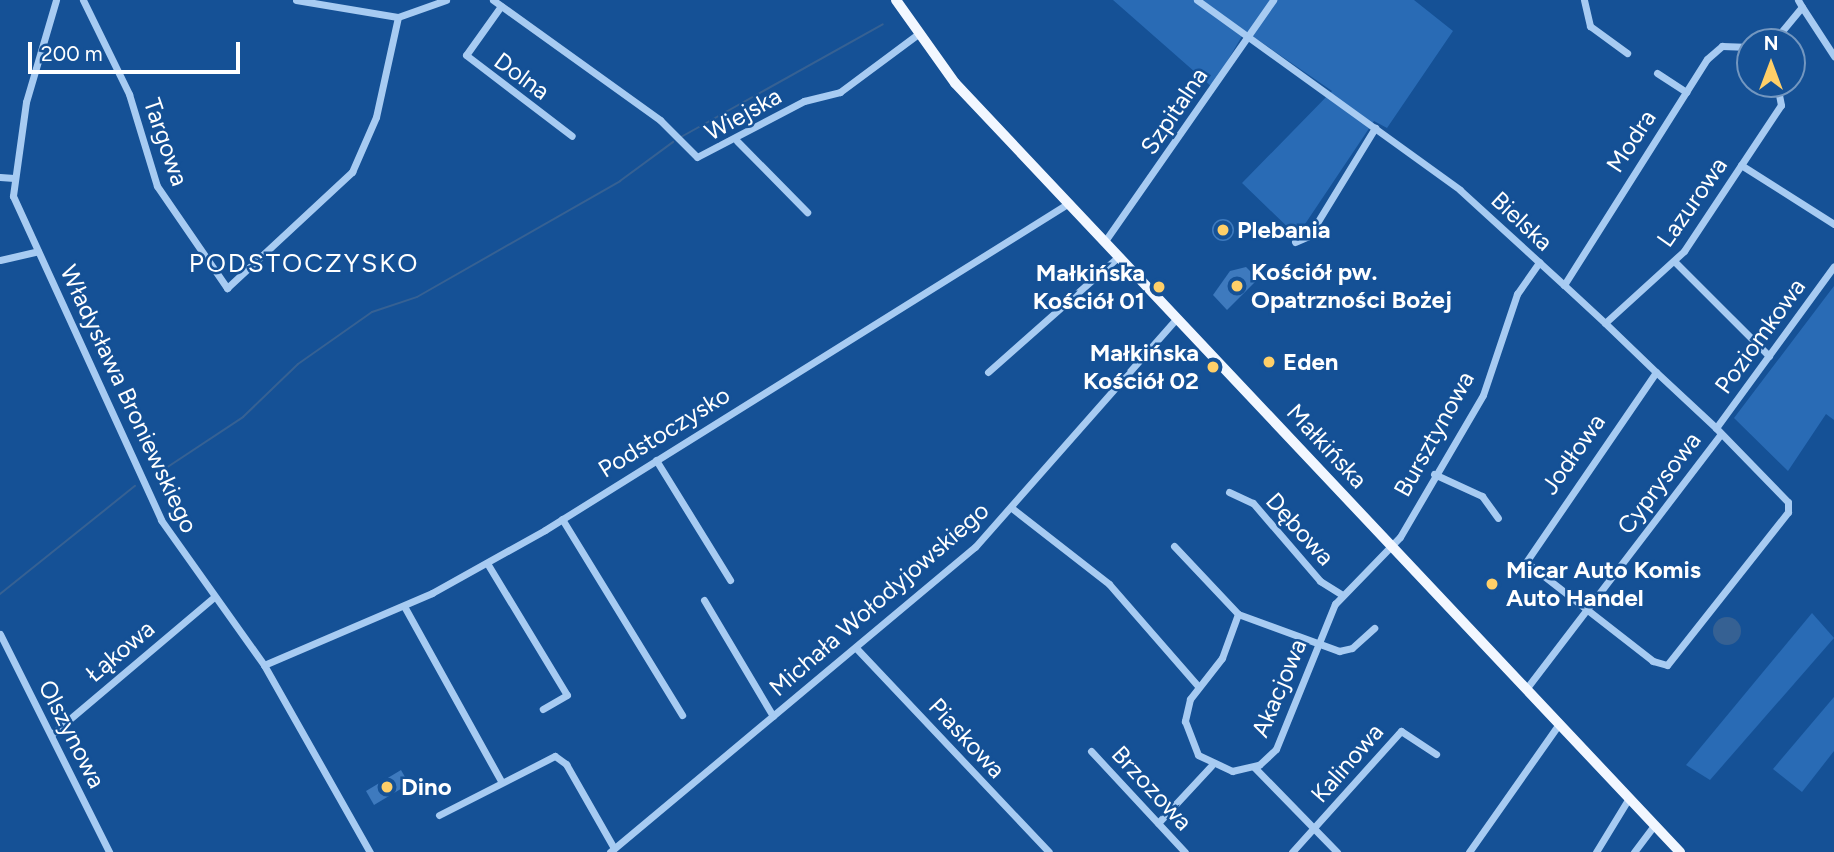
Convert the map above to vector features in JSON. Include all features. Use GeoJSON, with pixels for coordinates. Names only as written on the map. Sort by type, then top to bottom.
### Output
{"type":"FeatureCollection","features":[{"type":"Feature","properties":{"kind":"main road","name":"Małkińska"},"geometry":{"type":"LineString","coordinates":[[896,0],[955,83],[1680,852]]}},
{"type":"Feature","properties":{"kind":"street"},"geometry":{"type":"LineString","coordinates":[[0,177],[14,178],[42,32],[56,0]]}},
{"type":"Feature","properties":{"kind":"street","name":"Targowa"},"geometry":{"type":"LineString","coordinates":[[83,0],[129,94],[157,187],[227,289],[352,172],[376,117],[398,17]]}},
{"type":"Feature","properties":{"kind":"street"},"geometry":{"type":"LineString","coordinates":[[296,0],[398,17],[446,0]]}},
{"type":"Feature","properties":{"kind":"street","name":"Wiejska"},"geometry":{"type":"LineString","coordinates":[[493,0],[660,120],[697,157],[737,141],[804,102],[840,92],[918,34]]}},
{"type":"Feature","properties":{"kind":"street","name":"Bielska"},"geometry":{"type":"LineString","coordinates":[[1197,0],[1460,190],[1719,431],[1790,506],[1667,665],[1586,611]]}},
{"type":"Feature","properties":{"kind":"street","name":"Szpitalna"},"geometry":{"type":"LineString","coordinates":[[1105,241],[1273,0]]}},
{"type":"Feature","properties":{"kind":"street"},"geometry":{"type":"LineString","coordinates":[[1584,0],[1590,26],[1627,53]]}},
{"type":"Feature","properties":{"kind":"street"},"geometry":{"type":"LineString","coordinates":[[1783,28],[1800,3],[1834,56]]}},
{"type":"Feature","properties":{"kind":"street","name":"Dolna"},"geometry":{"type":"LineString","coordinates":[[501,6],[466,55],[572,136]]}},
{"type":"Feature","properties":{"kind":"street","name":"Modra"},"geometry":{"type":"LineString","coordinates":[[1564,285],[1686,92],[1717,48],[1736,47]]}},
{"type":"Feature","properties":{"kind":"street"},"geometry":{"type":"LineString","coordinates":[[1657,72],[1686,92]]}},
{"type":"Feature","properties":{"kind":"street","name":"Lazurowa"},"geometry":{"type":"LineString","coordinates":[[1605,323],[1675,262],[1781,105],[1780,98]]}},
{"type":"Feature","properties":{"kind":"street"},"geometry":{"type":"LineString","coordinates":[[1295,242],[1310,236],[1376,128]]}},
{"type":"Feature","properties":{"kind":"street"},"geometry":{"type":"LineString","coordinates":[[737,141],[807,212]]}},
{"type":"Feature","properties":{"kind":"street"},"geometry":{"type":"LineString","coordinates":[[1741,165],[1834,224]]}},
{"type":"Feature","properties":{"kind":"street","name":"Władysława Broniewskiego"},"geometry":{"type":"LineString","coordinates":[[14,178],[13,196],[161,520],[264,665],[370,852]]}},
{"type":"Feature","properties":{"kind":"street","name":"Podstoczysko"},"geometry":{"type":"LineString","coordinates":[[264,665],[404,606],[487,563],[1069,204]]}},
{"type":"Feature","properties":{"kind":"street"},"geometry":{"type":"LineString","coordinates":[[0,260],[38,251]]}},
{"type":"Feature","properties":{"kind":"street"},"geometry":{"type":"LineString","coordinates":[[988,372],[1119,257]]}},
{"type":"Feature","properties":{"kind":"street","name":"Bursztynowa"},"geometry":{"type":"LineString","coordinates":[[1392,545],[1483,395],[1517,294],[1539,262]]}},
{"type":"Feature","properties":{"kind":"street"},"geometry":{"type":"LineString","coordinates":[[1675,262],[1769,356]]}},
{"type":"Feature","properties":{"kind":"street","name":"Poziomkowa"},"geometry":{"type":"LineString","coordinates":[[1719,431],[1834,266]]}},
{"type":"Feature","properties":{"kind":"street","name":"Michała Wołodyjowskiego"},"geometry":{"type":"LineString","coordinates":[[612,850],[858,649],[1013,509],[1176,319]]}},
{"type":"Feature","properties":{"kind":"street","name":"Jodłowa"},"geometry":{"type":"LineString","coordinates":[[1586,611],[1527,562],[1656,372]]}},
{"type":"Feature","properties":{"kind":"street","name":"Cyprysowa"},"geometry":{"type":"LineString","coordinates":[[1526,689],[1719,431]]}},
{"type":"Feature","properties":{"kind":"street"},"geometry":{"type":"LineString","coordinates":[[656,460],[730,580]]}},
{"type":"Feature","properties":{"kind":"street"},"geometry":{"type":"LineString","coordinates":[[1434,474],[1482,496],[1498,518]]}},
{"type":"Feature","properties":{"kind":"street","name":"Dębowa"},"geometry":{"type":"LineString","coordinates":[[1228,492],[1253,503],[1320,581],[1342,595]]}},
{"type":"Feature","properties":{"kind":"street"},"geometry":{"type":"LineString","coordinates":[[1013,509],[1109,584],[1198,686]]}},
{"type":"Feature","properties":{"kind":"street"},"geometry":{"type":"LineString","coordinates":[[562,519],[682,715]]}},
{"type":"Feature","properties":{"kind":"street","name":"Akacjowa"},"geometry":{"type":"LineString","coordinates":[[1211,766],[1254,767],[1276,749],[1318,645],[1342,595],[1392,545]]}},
{"type":"Feature","properties":{"kind":"street"},"geometry":{"type":"LineString","coordinates":[[1174,546],[1238,614],[1318,645],[1349,650],[1374,628]]}},
{"type":"Feature","properties":{"kind":"street"},"geometry":{"type":"LineString","coordinates":[[487,563],[567,695],[543,709]]}},
{"type":"Feature","properties":{"kind":"street","name":"Łąkowa"},"geometry":{"type":"LineString","coordinates":[[51,734],[214,597]]}},
{"type":"Feature","properties":{"kind":"street"},"geometry":{"type":"LineString","coordinates":[[704,600],[773,716]]}},
{"type":"Feature","properties":{"kind":"street"},"geometry":{"type":"LineString","coordinates":[[404,606],[501,781]]}},
{"type":"Feature","properties":{"kind":"street"},"geometry":{"type":"LineString","coordinates":[[1158,823],[1211,766],[1185,731],[1186,707],[1198,686],[1222,658],[1238,614]]}},
{"type":"Feature","properties":{"kind":"street","name":"Olszynowa"},"geometry":{"type":"LineString","coordinates":[[0,634],[109,852]]}},
{"type":"Feature","properties":{"kind":"street","name":"Piaskowa"},"geometry":{"type":"LineString","coordinates":[[858,649],[1049,852]]}},
{"type":"Feature","properties":{"kind":"street"},"geometry":{"type":"LineString","coordinates":[[1469,852],[1559,724]]}},
{"type":"Feature","properties":{"kind":"street","name":"Kalinowa"},"geometry":{"type":"LineString","coordinates":[[1292,852],[1401,731],[1436,754]]}},
{"type":"Feature","properties":{"kind":"street","name":"Brzozowa"},"geometry":{"type":"LineString","coordinates":[[1091,751],[1185,852]]}},
{"type":"Feature","properties":{"kind":"street"},"geometry":{"type":"LineString","coordinates":[[439,815],[549,756],[561,759],[612,850]]}},
{"type":"Feature","properties":{"kind":"street"},"geometry":{"type":"LineString","coordinates":[[1254,767],[1337,852]]}},
{"type":"Feature","properties":{"kind":"street"},"geometry":{"type":"LineString","coordinates":[[1596,852],[1629,798]]}},
{"type":"Feature","properties":{"kind":"street"},"geometry":{"type":"LineString","coordinates":[[1634,852],[1654,825]]}},
{"type":"Feature","properties":{"kind":"shaded area"},"geometry":{"type":"Polygon","coordinates":[[[1113,0],[1414,0],[1453,31],[1387,128],[1374,121],[1297,236],[1242,183],[1332,91],[1245,31],[1212,87],[1113,0]]]}},
{"type":"Feature","properties":{"kind":"shaded area"},"geometry":{"type":"Polygon","coordinates":[[[1834,286],[1834,420],[1826,414],[1788,471],[1734,418],[1834,286]]]}},
{"type":"Feature","properties":{"kind":"shaded area"},"geometry":{"type":"Polygon","coordinates":[[[1812,613],[1834,638],[1710,780],[1686,765],[1812,613]]]}},
{"type":"Feature","properties":{"kind":"shaded area"},"geometry":{"type":"Polygon","coordinates":[[[1727,617],[1737,621],[1741,631],[1737,641],[1727,645],[1717,641],[1713,631],[1717,621],[1727,617]]]}},
{"type":"Feature","properties":{"kind":"shaded area"},"geometry":{"type":"Polygon","coordinates":[[[1834,697],[1834,751],[1802,792],[1773,769],[1834,697]]]}},
{"type":"Feature","properties":{"kind":"building","name":"Plebania"},"geometry":{"type":"Polygon","coordinates":[[[1223,219],[1231,222],[1234,230],[1231,238],[1223,241],[1215,238],[1212,230],[1215,222],[1223,219]]]}},
{"type":"Feature","properties":{"kind":"building","name":"Kościół pw. Opatrzności Bożej"},"geometry":{"type":"Polygon","coordinates":[[[1246,267],[1258,279],[1227,310],[1213,295],[1230,271],[1246,267]]]}},
{"type":"Feature","properties":{"kind":"building","name":"Dino"},"geometry":{"type":"Polygon","coordinates":[[[401,770],[409,784],[374,805],[366,791],[401,770]]]}},
{"type":"Feature","properties":{"kind":"waterway"},"geometry":{"type":"LineString","coordinates":[[681,137],[883,24]]}},
{"type":"Feature","properties":{"kind":"waterway"},"geometry":{"type":"LineString","coordinates":[[160,472],[243,417],[298,364],[372,312],[417,297],[620,181],[673,142]]}},
{"type":"Feature","properties":{"kind":"waterway"},"geometry":{"type":"LineString","coordinates":[[0,594],[135,486]]}},
{"type":"Feature","properties":{"kind":"place","name":"Plebania"},"geometry":{"type":"Point","coordinates":[1223,230]}},
{"type":"Feature","properties":{"kind":"place","name":"Kościół pw. Opatrzności Bożej"},"geometry":{"type":"Point","coordinates":[1237,286]}},
{"type":"Feature","properties":{"kind":"place","name":"Małkińska Kościół 01"},"geometry":{"type":"Point","coordinates":[1159,287]}},
{"type":"Feature","properties":{"kind":"place","name":"Eden"},"geometry":{"type":"Point","coordinates":[1269,362]}},
{"type":"Feature","properties":{"kind":"place","name":"Małkińska Kościół 02"},"geometry":{"type":"Point","coordinates":[1213,367]}},
{"type":"Feature","properties":{"kind":"place","name":"Micar Auto Komis Auto Handel"},"geometry":{"type":"Point","coordinates":[1492,584]}},
{"type":"Feature","properties":{"kind":"place","name":"Dino"},"geometry":{"type":"Point","coordinates":[387,787]}},
{"type":"Feature","properties":{"kind":"district","name":"PODSTOCZYSKO"},"geometry":{"type":"Point","coordinates":[304,264]}}]}
